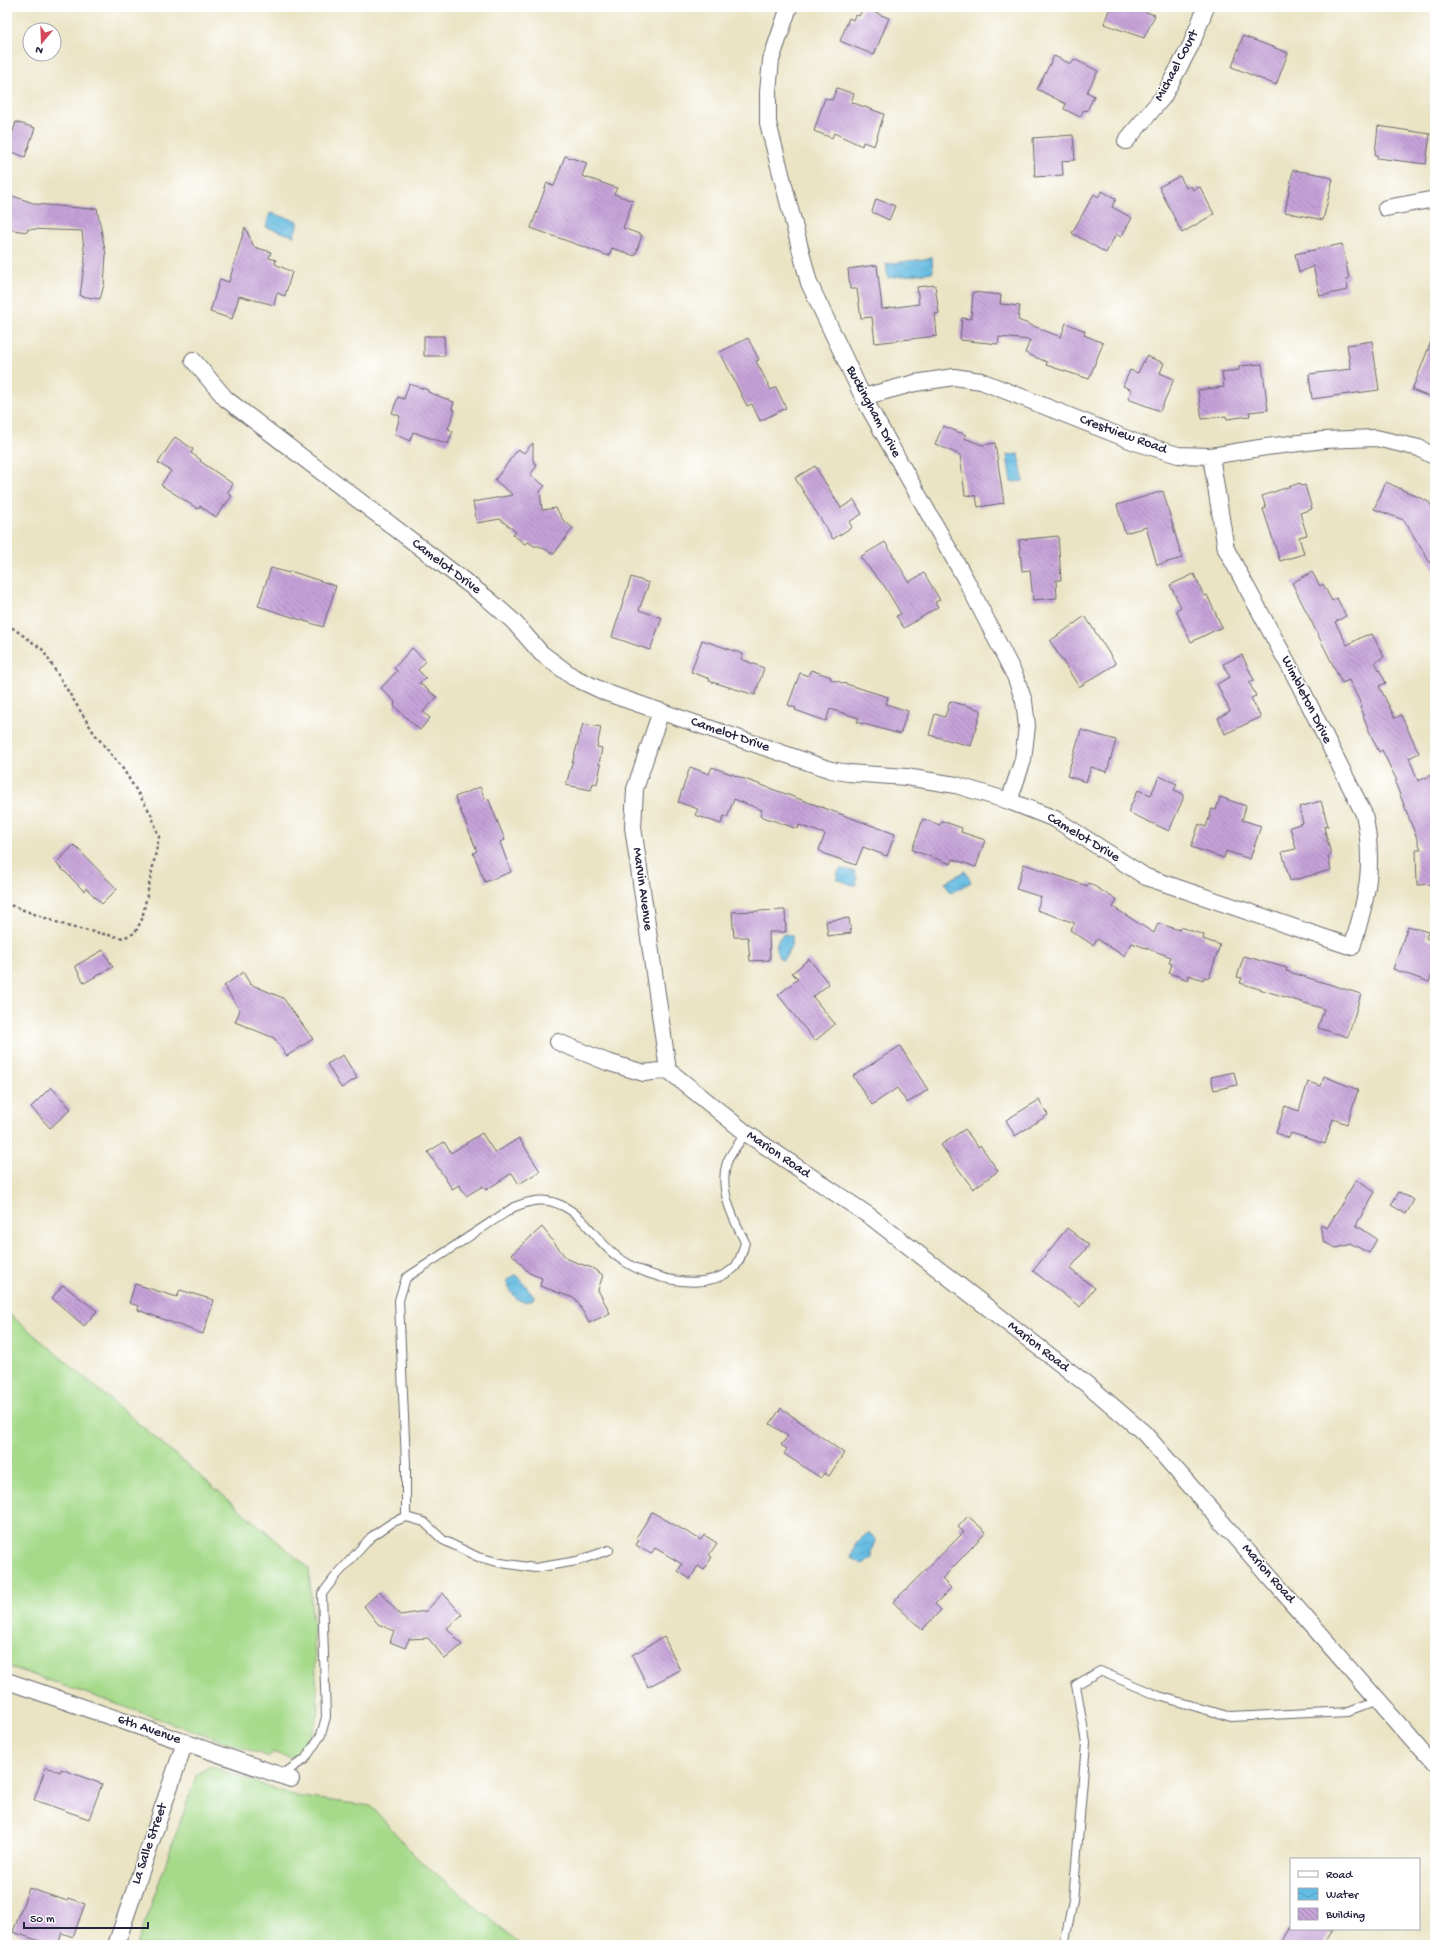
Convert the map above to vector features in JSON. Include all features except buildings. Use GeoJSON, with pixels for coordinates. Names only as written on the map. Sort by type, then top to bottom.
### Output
{"type":"FeatureCollection","features":[{"type":"Feature","properties":{"kind":"street","name":"Buckingham Drive"},"geometry":{"type":"LineString","coordinates":[[789,7],[771,60],[768,92],[768,123],[809,283],[863,397],[966,580],[1016,676],[1024,701],[1027,726],[1023,760],[1009,801]]}},
{"type":"Feature","properties":{"kind":"street","name":"Michael Court"},"geometry":{"type":"LineString","coordinates":[[1126,141],[1163,97],[1191,45],[1206,7]]}},
{"type":"Feature","properties":{"kind":"street"},"geometry":{"type":"LineString","coordinates":[[1386,208],[1435,199]]}},
{"type":"Feature","properties":{"kind":"street","name":"Camelot Drive"},"geometry":{"type":"LineString","coordinates":[[193,360],[226,399],[488,599],[513,621],[540,653],[573,677],[584,683],[607,693],[831,770],[848,773],[906,777],[956,785],[1009,801],[1055,819],[1146,877],[1352,947]]}},
{"type":"Feature","properties":{"kind":"street","name":"Crestview Road"},"geometry":{"type":"LineString","coordinates":[[863,397],[915,383],[954,377],[981,381],[1135,442],[1178,455],[1211,456],[1266,447],[1324,440],[1376,438],[1419,448],[1435,457]]}},
{"type":"Feature","properties":{"kind":"street","name":"Wimbleton Drive"},"geometry":{"type":"LineString","coordinates":[[1211,456],[1226,549],[1299,684],[1364,814],[1369,836],[1369,870],[1364,908],[1352,947]]}},
{"type":"Feature","properties":{"kind":"street","name":"Marvin Avenue"},"geometry":{"type":"LineString","coordinates":[[661,711],[635,789],[633,827],[668,1070]]}},
{"type":"Feature","properties":{"kind":"street"},"geometry":{"type":"LineString","coordinates":[[558,1042],[607,1062],[644,1073],[668,1070]]}},
{"type":"Feature","properties":{"kind":"street","name":"Marion Road"},"geometry":{"type":"LineString","coordinates":[[668,1070],[746,1133],[871,1217],[1094,1390],[1144,1433],[1435,1766]]}},
{"type":"Feature","properties":{"kind":"street","name":"6th Avenue"},"geometry":{"type":"LineString","coordinates":[[7,1681],[285,1777]]}},
{"type":"Feature","properties":{"kind":"street","name":"La Salle Street"},"geometry":{"type":"LineString","coordinates":[[116,1945],[185,1742]]}},
{"type":"Feature","properties":{"kind":"lane"},"geometry":{"type":"LineString","coordinates":[[406,1516],[406,1464],[399,1300],[406,1278],[514,1207],[533,1200],[545,1200],[564,1207],[590,1229],[618,1258],[642,1271],[683,1283],[712,1280],[734,1268],[742,1255],[745,1242],[725,1194],[724,1179],[727,1161],[746,1133]]}},
{"type":"Feature","properties":{"kind":"lane"},"geometry":{"type":"LineString","coordinates":[[285,1777],[305,1759],[321,1735],[326,1717],[322,1594],[335,1577],[371,1537],[393,1522],[406,1516],[424,1522],[443,1540],[478,1557],[501,1563],[535,1568],[577,1561],[609,1550]]}},
{"type":"Feature","properties":{"kind":"lane"},"geometry":{"type":"LineString","coordinates":[[1064,1945],[1073,1900],[1086,1743],[1076,1685],[1100,1671],[1160,1696],[1231,1717],[1348,1710],[1377,1700]]}},
{"type":"Feature","properties":{"kind":"path"},"geometry":{"type":"LineString","coordinates":[[7,624],[42,649],[94,733],[122,769],[151,814],[159,837],[142,919],[136,933],[123,938],[70,928],[7,904]]}},
{"type":"Feature","properties":{"kind":"green space"},"geometry":{"type":"Polygon","coordinates":[[[7,1312],[309,1568],[318,1707],[316,1723],[311,1736],[303,1747],[291,1758],[273,1752],[269,1757],[7,1666],[7,1312]]]}},
{"type":"Feature","properties":{"kind":"green space"},"geometry":{"type":"Polygon","coordinates":[[[211,1766],[295,1796],[371,1806],[418,1859],[522,1945],[137,1945],[197,1774],[211,1766]]]}},
{"type":"Feature","properties":{"kind":"water"},"geometry":{"type":"Polygon","coordinates":[[[270,213],[298,221],[294,236],[266,227],[270,213]]]}},
{"type":"Feature","properties":{"kind":"water"},"geometry":{"type":"Polygon","coordinates":[[[932,258],[933,272],[888,278],[886,264],[932,258]]]}},
{"type":"Feature","properties":{"kind":"water"},"geometry":{"type":"Polygon","coordinates":[[[1019,454],[1023,481],[1011,482],[1007,455],[1019,454]]]}},
{"type":"Feature","properties":{"kind":"water"},"geometry":{"type":"Polygon","coordinates":[[[841,869],[854,871],[857,878],[856,885],[852,885],[837,879],[837,873],[841,869]]]}},
{"type":"Feature","properties":{"kind":"water"},"geometry":{"type":"Polygon","coordinates":[[[965,871],[971,882],[951,893],[945,883],[965,871]]]}},
{"type":"Feature","properties":{"kind":"water"},"geometry":{"type":"Polygon","coordinates":[[[785,934],[792,936],[792,942],[788,953],[782,960],[777,954],[776,946],[779,939],[785,934]]]}},
{"type":"Feature","properties":{"kind":"water"},"geometry":{"type":"Polygon","coordinates":[[[515,1275],[518,1276],[534,1296],[533,1299],[524,1302],[516,1298],[510,1290],[506,1281],[515,1275]]]}},
{"type":"Feature","properties":{"kind":"water"},"geometry":{"type":"Polygon","coordinates":[[[868,1532],[876,1539],[871,1551],[872,1559],[862,1564],[851,1557],[855,1545],[868,1532]]]}}]}
